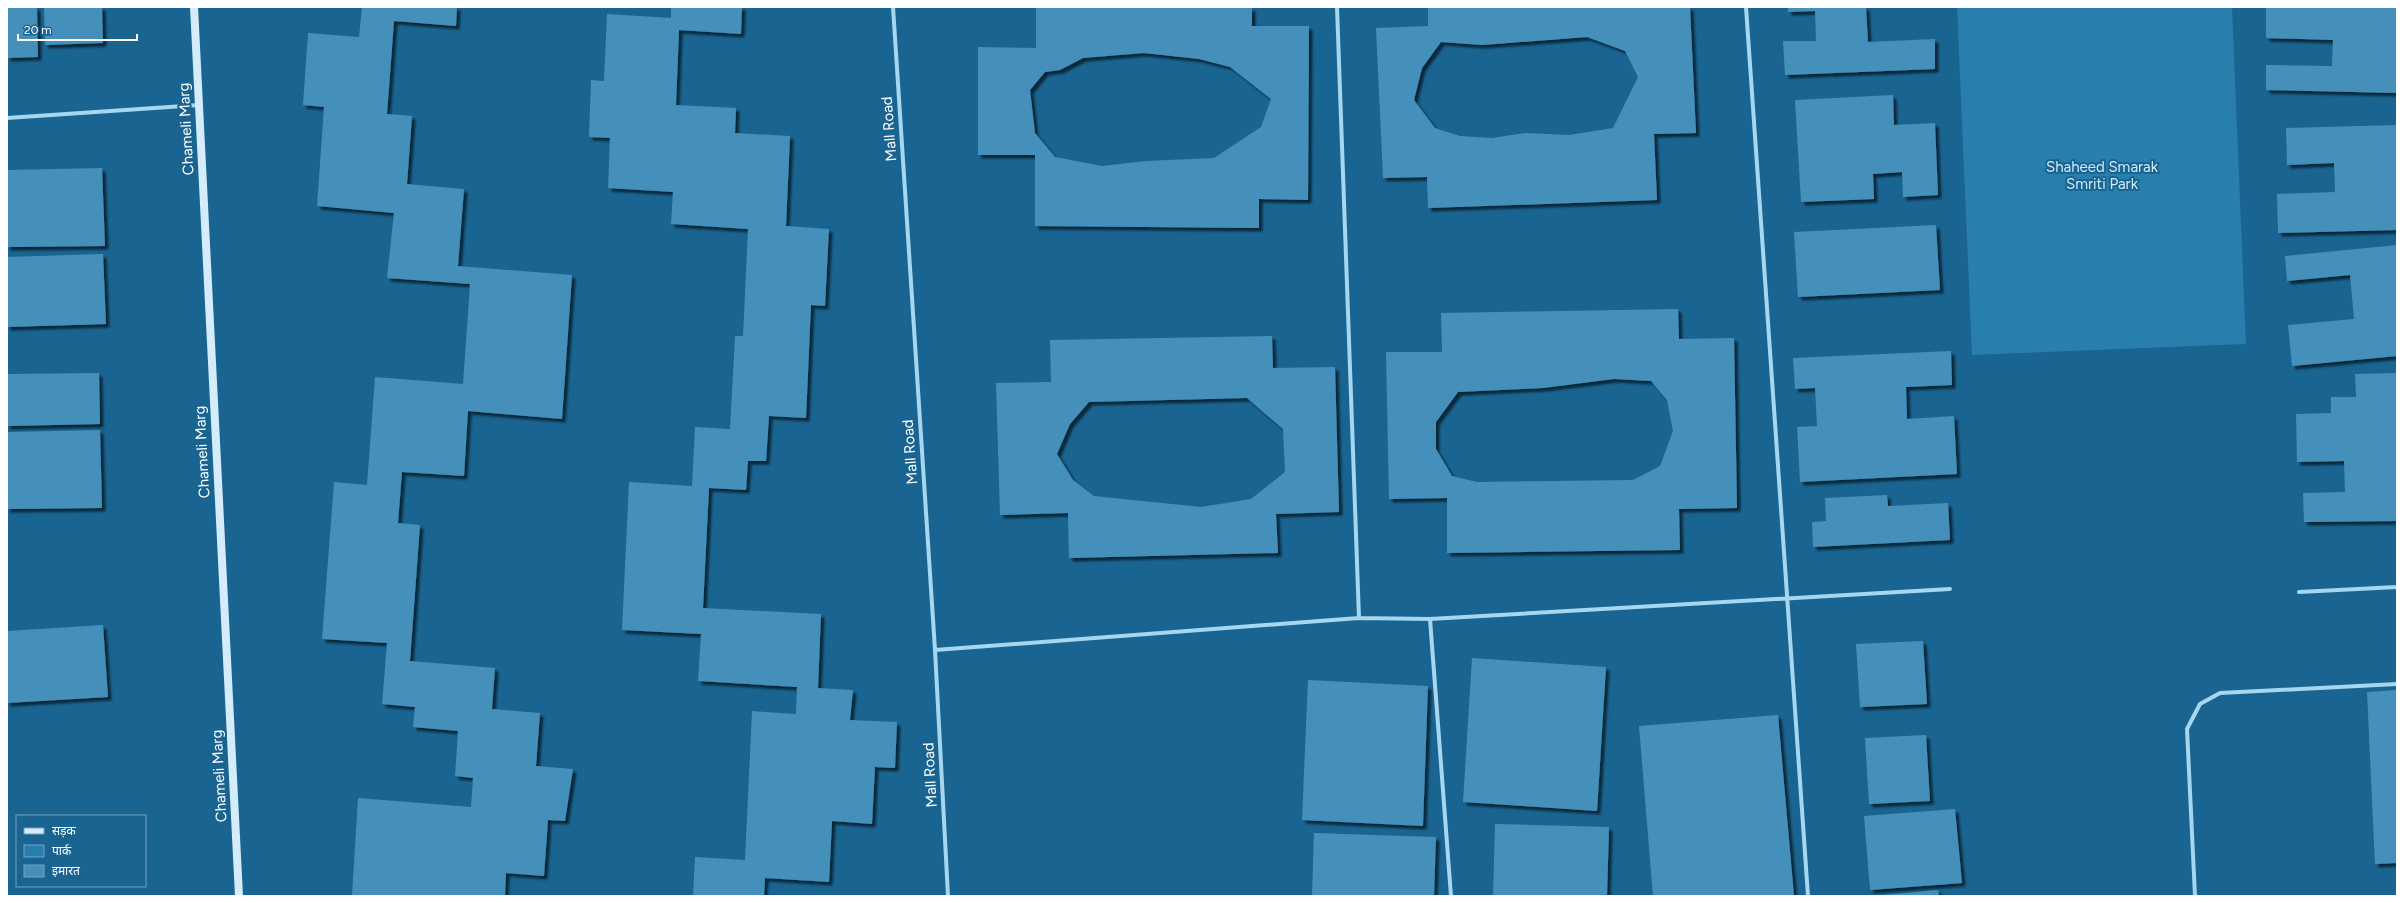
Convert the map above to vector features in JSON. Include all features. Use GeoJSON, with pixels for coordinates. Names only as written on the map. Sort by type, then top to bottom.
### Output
{"type":"FeatureCollection","features":[{"type":"Feature","properties":{"kind":"street","name":"Chameli Marg"},"geometry":{"type":"LineString","coordinates":[[194,7],[239,896]]}},
{"type":"Feature","properties":{"kind":"street","name":"Mall Road"},"geometry":{"type":"LineString","coordinates":[[893,7],[935,650],[948,896]]}},
{"type":"Feature","properties":{"kind":"street"},"geometry":{"type":"LineString","coordinates":[[1337,7],[1359,618]]}},
{"type":"Feature","properties":{"kind":"street"},"geometry":{"type":"LineString","coordinates":[[1746,7],[1808,896]]}},
{"type":"Feature","properties":{"kind":"street"},"geometry":{"type":"LineString","coordinates":[[7,118],[198,105]]}},
{"type":"Feature","properties":{"kind":"street"},"geometry":{"type":"LineString","coordinates":[[2299,592],[2397,587]]}},
{"type":"Feature","properties":{"kind":"street"},"geometry":{"type":"LineString","coordinates":[[935,650],[1359,618],[1430,619],[1786,597],[1950,589]]}},
{"type":"Feature","properties":{"kind":"street"},"geometry":{"type":"LineString","coordinates":[[1430,619],[1451,896]]}},
{"type":"Feature","properties":{"kind":"street"},"geometry":{"type":"LineString","coordinates":[[2195,896],[2187,729],[2200,704],[2220,693],[2397,684]]}},
{"type":"Feature","properties":{"kind":"green space","name":"Shaheed Smarak Smriti Park"},"geometry":{"type":"Polygon","coordinates":[[[1957,7],[2232,7],[2246,344],[1972,355],[1957,7]]]}},
{"type":"Feature","properties":{"kind":"building"},"geometry":{"type":"Polygon","coordinates":[[[7,7],[37,7],[38,57],[7,58],[7,7]]]}},
{"type":"Feature","properties":{"kind":"building"},"geometry":{"type":"Polygon","coordinates":[[[44,7],[102,7],[103,43],[45,45],[44,7]]]}},
{"type":"Feature","properties":{"kind":"building"},"geometry":{"type":"Polygon","coordinates":[[[362,7],[457,7],[456,26],[394,21],[387,114],[412,116],[407,184],[464,189],[458,266],[572,275],[562,419],[468,411],[464,476],[402,472],[398,523],[420,525],[410,661],[495,668],[492,709],[540,713],[536,766],[573,769],[565,821],[548,820],[544,876],[506,873],[505,896],[352,896],[358,798],[471,807],[473,778],[455,776],[458,731],[413,727],[415,707],[382,704],[387,643],[322,639],[334,482],[367,485],[375,377],[463,384],[470,284],[387,278],[394,213],[317,206],[324,107],[303,105],[308,33],[359,37],[362,7]]]}},
{"type":"Feature","properties":{"kind":"building"},"geometry":{"type":"Polygon","coordinates":[[[671,7],[742,7],[741,34],[679,30],[676,105],[736,108],[735,133],[790,136],[786,226],[829,229],[825,306],[811,305],[806,418],[769,416],[766,461],[748,461],[746,490],[709,488],[703,608],[821,614],[818,688],[853,690],[850,720],[897,722],[895,768],[875,767],[872,824],[832,821],[829,882],[765,878],[764,896],[693,896],[695,857],[745,860],[752,711],[796,714],[797,687],[698,681],[701,634],[622,630],[629,482],[692,486],[695,427],[730,429],[735,336],[743,336],[748,229],[671,224],[673,192],[608,188],[610,138],[589,137],[591,80],[604,81],[607,14],[671,18],[671,7]]]}},
{"type":"Feature","properties":{"kind":"building"},"geometry":{"type":"Polygon","coordinates":[[[1036,7],[1252,8],[1252,26],[1309,26],[1308,200],[1259,199],[1259,228],[1035,226],[1035,155],[978,155],[978,47],[1036,48],[1036,7]],[[1144,53],[1083,58],[1060,70],[1045,72],[1030,90],[1035,133],[1055,157],[1102,166],[1146,161],[1214,158],[1261,127],[1271,99],[1230,67],[1199,59],[1144,53]]]}},
{"type":"Feature","properties":{"kind":"building"},"geometry":{"type":"Polygon","coordinates":[[[1428,7],[1690,7],[1696,133],[1654,134],[1657,200],[1428,208],[1427,177],[1383,178],[1376,28],[1428,26],[1428,7]],[[1587,37],[1482,45],[1441,42],[1422,68],[1414,100],[1435,128],[1460,136],[1492,138],[1525,133],[1569,135],[1613,128],[1638,77],[1625,51],[1587,37]]]}},
{"type":"Feature","properties":{"kind":"building"},"geometry":{"type":"Polygon","coordinates":[[[1788,7],[1866,7],[1868,42],[1935,39],[1935,69],[1785,75],[1783,41],[1816,41],[1815,11],[1788,12],[1788,7]]]}},
{"type":"Feature","properties":{"kind":"building"},"geometry":{"type":"Polygon","coordinates":[[[2266,7],[2397,7],[2397,93],[2266,90],[2266,65],[2332,66],[2333,40],[2266,38],[2266,7]]]}},
{"type":"Feature","properties":{"kind":"building"},"geometry":{"type":"Polygon","coordinates":[[[1893,95],[1894,125],[1935,123],[1938,195],[1903,197],[1902,172],[1873,174],[1874,199],[1801,202],[1795,100],[1893,95]]]}},
{"type":"Feature","properties":{"kind":"building"},"geometry":{"type":"Polygon","coordinates":[[[2397,125],[2397,230],[2278,233],[2277,194],[2335,192],[2334,163],[2287,165],[2286,128],[2397,125]]]}},
{"type":"Feature","properties":{"kind":"building"},"geometry":{"type":"Polygon","coordinates":[[[102,168],[105,246],[7,247],[7,170],[102,168]]]}},
{"type":"Feature","properties":{"kind":"building"},"geometry":{"type":"Polygon","coordinates":[[[1936,225],[1940,290],[1798,297],[1794,232],[1936,225]]]}},
{"type":"Feature","properties":{"kind":"building"},"geometry":{"type":"Polygon","coordinates":[[[2397,245],[2397,356],[2292,366],[2288,325],[2354,319],[2350,275],[2287,281],[2285,256],[2397,245]]]}},
{"type":"Feature","properties":{"kind":"building"},"geometry":{"type":"Polygon","coordinates":[[[103,254],[106,324],[7,327],[7,257],[103,254]]]}},
{"type":"Feature","properties":{"kind":"building"},"geometry":{"type":"Polygon","coordinates":[[[1678,309],[1679,339],[1734,338],[1737,508],[1679,509],[1680,550],[1447,553],[1447,498],[1389,499],[1386,352],[1442,352],[1441,313],[1678,309]],[[1614,379],[1543,388],[1458,392],[1436,422],[1436,449],[1452,476],[1477,482],[1633,480],[1660,466],[1673,431],[1667,400],[1651,381],[1614,379]]]}},
{"type":"Feature","properties":{"kind":"building"},"geometry":{"type":"Polygon","coordinates":[[[1272,336],[1273,368],[1335,367],[1339,512],[1276,514],[1278,553],[1069,558],[1068,513],[1000,515],[996,383],[1051,382],[1050,340],[1272,336]],[[1247,398],[1089,402],[1070,424],[1057,454],[1073,480],[1094,496],[1201,507],[1251,499],[1285,472],[1283,429],[1247,398]]]}},
{"type":"Feature","properties":{"kind":"building"},"geometry":{"type":"Polygon","coordinates":[[[1951,351],[1952,385],[1906,387],[1907,419],[1954,416],[1957,474],[1800,482],[1797,427],[1817,426],[1815,388],[1795,389],[1793,358],[1951,351]]]}},
{"type":"Feature","properties":{"kind":"building"},"geometry":{"type":"Polygon","coordinates":[[[99,373],[100,424],[7,426],[7,374],[99,373]]]}},
{"type":"Feature","properties":{"kind":"building"},"geometry":{"type":"Polygon","coordinates":[[[2397,373],[2397,521],[2304,522],[2303,493],[2345,492],[2344,461],[2297,462],[2296,414],[2331,413],[2331,397],[2356,397],[2355,374],[2397,373]]]}},
{"type":"Feature","properties":{"kind":"building"},"geometry":{"type":"Polygon","coordinates":[[[100,430],[102,508],[7,509],[7,432],[100,430]]]}},
{"type":"Feature","properties":{"kind":"building"},"geometry":{"type":"Polygon","coordinates":[[[1887,495],[1888,506],[1948,503],[1950,540],[1813,547],[1812,522],[1826,521],[1825,498],[1887,495]]]}},
{"type":"Feature","properties":{"kind":"building"},"geometry":{"type":"Polygon","coordinates":[[[103,625],[108,697],[7,703],[7,631],[103,625]]]}},
{"type":"Feature","properties":{"kind":"building"},"geometry":{"type":"Polygon","coordinates":[[[1923,641],[1927,704],[1860,707],[1856,644],[1923,641]]]}},
{"type":"Feature","properties":{"kind":"building"},"geometry":{"type":"Polygon","coordinates":[[[1472,658],[1606,667],[1597,811],[1463,802],[1472,658]]]}},
{"type":"Feature","properties":{"kind":"building"},"geometry":{"type":"Polygon","coordinates":[[[1308,680],[1428,686],[1423,826],[1302,820],[1308,680]]]}},
{"type":"Feature","properties":{"kind":"building"},"geometry":{"type":"Polygon","coordinates":[[[2397,690],[2397,863],[2375,864],[2367,692],[2397,690]]]}},
{"type":"Feature","properties":{"kind":"building"},"geometry":{"type":"Polygon","coordinates":[[[1778,715],[1794,896],[1653,896],[1639,726],[1778,715]]]}},
{"type":"Feature","properties":{"kind":"building"},"geometry":{"type":"Polygon","coordinates":[[[1926,735],[1930,801],[1869,804],[1865,738],[1926,735]]]}},
{"type":"Feature","properties":{"kind":"building"},"geometry":{"type":"Polygon","coordinates":[[[1955,809],[1962,883],[1870,890],[1864,816],[1955,809]]]}},
{"type":"Feature","properties":{"kind":"building"},"geometry":{"type":"Polygon","coordinates":[[[1495,824],[1609,827],[1607,896],[1493,896],[1495,824]]]}},
{"type":"Feature","properties":{"kind":"building"},"geometry":{"type":"Polygon","coordinates":[[[1314,833],[1436,837],[1434,896],[1312,896],[1314,833]]]}},
{"type":"Feature","properties":{"kind":"building"},"geometry":{"type":"Polygon","coordinates":[[[1938,890],[1939,896],[1884,896],[1884,895],[1938,890]]]}}]}
